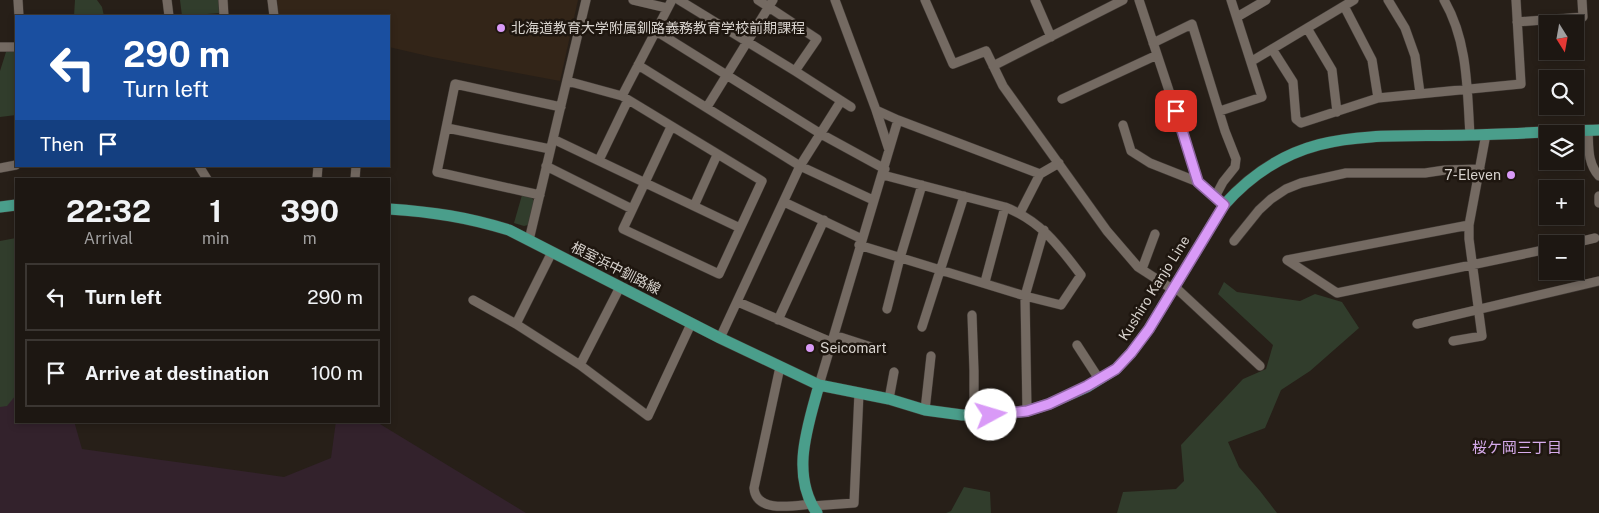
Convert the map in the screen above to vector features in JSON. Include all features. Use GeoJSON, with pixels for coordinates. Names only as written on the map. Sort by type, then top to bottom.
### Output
{"type":"FeatureCollection","features":[{"type":"Feature","properties":{"kind":"main road","name":"Kushiro Kanjo Line"},"geometry":{"type":"LineString","coordinates":[[819,385],[889,399],[925,410],[974,415],[1027,411],[1049,404],[1116,369],[1149,329],[1220,201],[1263,170],[1295,152],[1316,144],[1368,136],[1470,135],[1594,130]]}},
{"type":"Feature","properties":{"kind":"main road"},"geometry":{"type":"LineString","coordinates":[[0,208],[15,205]]}},
{"type":"Feature","properties":{"kind":"main road","name":"根室浜中釧路線"},"geometry":{"type":"LineString","coordinates":[[390,209],[426,212],[478,220],[509,230],[691,324],[819,385]]}},
{"type":"Feature","properties":{"kind":"main road"},"geometry":{"type":"LineString","coordinates":[[813,508],[805,487],[802,472],[802,455],[819,385]]}},
{"type":"Feature","properties":{"kind":"street"},"geometry":{"type":"LineString","coordinates":[[16,0],[19,15]]}},
{"type":"Feature","properties":{"kind":"street"},"geometry":{"type":"LineString","coordinates":[[167,0],[169,15]]}},
{"type":"Feature","properties":{"kind":"street"},"geometry":{"type":"LineString","coordinates":[[223,0],[224,15]]}},
{"type":"Feature","properties":{"kind":"street"},"geometry":{"type":"LineString","coordinates":[[272,0],[274,15]]}},
{"type":"Feature","properties":{"kind":"street"},"geometry":{"type":"LineString","coordinates":[[529,240],[586,0]]}},
{"type":"Feature","properties":{"kind":"street"},"geometry":{"type":"LineString","coordinates":[[599,160],[638,65],[669,4],[633,0]]}},
{"type":"Feature","properties":{"kind":"street"},"geometry":{"type":"LineString","coordinates":[[679,0],[796,71],[851,107]]}},
{"type":"Feature","properties":{"kind":"street"},"geometry":{"type":"LineString","coordinates":[[758,0],[771,3],[817,39],[796,71]]}},
{"type":"Feature","properties":{"kind":"street"},"geometry":{"type":"LineString","coordinates":[[835,0],[889,150]]}},
{"type":"Feature","properties":{"kind":"street"},"geometry":{"type":"LineString","coordinates":[[924,0],[953,64],[986,51],[1003,86],[1107,231],[1142,269],[1173,288],[1260,366]]}},
{"type":"Feature","properties":{"kind":"street"},"geometry":{"type":"LineString","coordinates":[[1035,0],[1051,37]]}},
{"type":"Feature","properties":{"kind":"street"},"geometry":{"type":"LineString","coordinates":[[992,66],[1051,37],[1106,4],[1123,0]]}},
{"type":"Feature","properties":{"kind":"street"},"geometry":{"type":"LineString","coordinates":[[1139,0],[1198,182]]}},
{"type":"Feature","properties":{"kind":"street"},"geometry":{"type":"LineString","coordinates":[[1220,111],[1262,97],[1231,0]]}},
{"type":"Feature","properties":{"kind":"street"},"geometry":{"type":"LineString","coordinates":[[1237,17],[1266,0]]}},
{"type":"Feature","properties":{"kind":"street"},"geometry":{"type":"LineString","coordinates":[[1252,61],[1354,0]]}},
{"type":"Feature","properties":{"kind":"street"},"geometry":{"type":"LineString","coordinates":[[1388,0],[1405,28],[1415,56],[1420,93]]}},
{"type":"Feature","properties":{"kind":"street"},"geometry":{"type":"LineString","coordinates":[[1444,0],[1451,12],[1463,48],[1470,135]]}},
{"type":"Feature","properties":{"kind":"street"},"geometry":{"type":"LineString","coordinates":[[1272,49],[1293,82],[1296,118],[1301,123],[1378,98],[1521,84],[1516,0]]}},
{"type":"Feature","properties":{"kind":"street"},"geometry":{"type":"LineString","coordinates":[[1517,22],[1584,17],[1582,0]]}},
{"type":"Feature","properties":{"kind":"street"},"geometry":{"type":"LineString","coordinates":[[707,107],[771,3]]}},
{"type":"Feature","properties":{"kind":"street"},"geometry":{"type":"LineString","coordinates":[[1344,6],[1372,60],[1378,98]]}},
{"type":"Feature","properties":{"kind":"street"},"geometry":{"type":"LineString","coordinates":[[1153,43],[1192,24],[1236,159],[1236,167],[1223,182],[1220,201]]}},
{"type":"Feature","properties":{"kind":"street"},"geometry":{"type":"LineString","coordinates":[[1307,28],[1332,70],[1337,112]]}},
{"type":"Feature","properties":{"kind":"street"},"geometry":{"type":"LineString","coordinates":[[656,31],[884,172],[922,185],[1006,207],[1020,213],[1051,236],[1082,275],[1061,305],[900,258],[860,242],[824,220],[784,202]]}},
{"type":"Feature","properties":{"kind":"street"},"geometry":{"type":"LineString","coordinates":[[0,47],[15,48]]}},
{"type":"Feature","properties":{"kind":"street"},"geometry":{"type":"LineString","coordinates":[[1062,99],[1157,55]]}},
{"type":"Feature","properties":{"kind":"street"},"geometry":{"type":"LineString","coordinates":[[638,65],[800,166],[873,200]]}},
{"type":"Feature","properties":{"kind":"street"},"geometry":{"type":"LineString","coordinates":[[567,81],[625,98],[762,181],[719,274],[622,229],[671,127]]}},
{"type":"Feature","properties":{"kind":"street"},"geometry":{"type":"LineString","coordinates":[[540,195],[437,172],[455,84],[561,107]]}},
{"type":"Feature","properties":{"kind":"street"},"geometry":{"type":"LineString","coordinates":[[720,338],[800,166],[841,102]]}},
{"type":"Feature","properties":{"kind":"street"},"geometry":{"type":"LineString","coordinates":[[876,110],[1040,174]]}},
{"type":"Feature","properties":{"kind":"street"},"geometry":{"type":"LineString","coordinates":[[819,385],[860,242],[884,172],[898,120]]}},
{"type":"Feature","properties":{"kind":"street"},"geometry":{"type":"LineString","coordinates":[[1123,125],[1131,151],[1150,163],[1198,182],[1220,201]]}},
{"type":"Feature","properties":{"kind":"street"},"geometry":{"type":"LineString","coordinates":[[447,128],[550,149]]}},
{"type":"Feature","properties":{"kind":"street"},"geometry":{"type":"LineString","coordinates":[[1594,130],[1590,160],[1599,176]]}},
{"type":"Feature","properties":{"kind":"street"},"geometry":{"type":"LineString","coordinates":[[1452,341],[1482,336],[1469,239],[1469,225],[1486,134]]}},
{"type":"Feature","properties":{"kind":"street"},"geometry":{"type":"LineString","coordinates":[[553,139],[740,228]]}},
{"type":"Feature","properties":{"kind":"street"},"geometry":{"type":"LineString","coordinates":[[694,206],[718,155]]}},
{"type":"Feature","properties":{"kind":"street"},"geometry":{"type":"LineString","coordinates":[[1020,213],[1040,174],[1059,163]]}},
{"type":"Feature","properties":{"kind":"street"},"geometry":{"type":"LineString","coordinates":[[0,168],[15,165]]}},
{"type":"Feature","properties":{"kind":"street"},"geometry":{"type":"LineString","coordinates":[[546,166],[632,209]]}},
{"type":"Feature","properties":{"kind":"street"},"geometry":{"type":"LineString","coordinates":[[199,167],[206,178]]}},
{"type":"Feature","properties":{"kind":"street"},"geometry":{"type":"LineString","coordinates":[[1234,241],[1259,210],[1271,199],[1286,189],[1301,183],[1346,173],[1425,173],[1445,170],[1480,169]]}},
{"type":"Feature","properties":{"kind":"street"},"geometry":{"type":"LineString","coordinates":[[887,309],[922,185]]}},
{"type":"Feature","properties":{"kind":"street"},"geometry":{"type":"LineString","coordinates":[[922,327],[964,196]]}},
{"type":"Feature","properties":{"kind":"street"},"geometry":{"type":"LineString","coordinates":[[1599,196],[1599,203]]}},
{"type":"Feature","properties":{"kind":"street"},"geometry":{"type":"LineString","coordinates":[[984,282],[1006,207]]}},
{"type":"Feature","properties":{"kind":"street"},"geometry":{"type":"LineString","coordinates":[[778,320],[824,220]]}},
{"type":"Feature","properties":{"kind":"street"},"geometry":{"type":"LineString","coordinates":[[1469,225],[1287,260],[1337,293],[1539,251]]}},
{"type":"Feature","properties":{"kind":"street"},"geometry":{"type":"LineString","coordinates":[[1027,411],[1025,296],[1044,230]]}},
{"type":"Feature","properties":{"kind":"street"},"geometry":{"type":"LineString","coordinates":[[1142,269],[1155,234]]}},
{"type":"Feature","properties":{"kind":"street"},"geometry":{"type":"LineString","coordinates":[[1584,241],[1595,238]]}},
{"type":"Feature","properties":{"kind":"street"},"geometry":{"type":"LineString","coordinates":[[516,324],[552,252]]}},
{"type":"Feature","properties":{"kind":"street"},"geometry":{"type":"LineString","coordinates":[[1417,324],[1599,281]]}},
{"type":"Feature","properties":{"kind":"street"},"geometry":{"type":"LineString","coordinates":[[580,365],[620,287]]}},
{"type":"Feature","properties":{"kind":"street"},"geometry":{"type":"LineString","coordinates":[[473,300],[516,324],[580,365],[648,416],[691,324]]}},
{"type":"Feature","properties":{"kind":"street"},"geometry":{"type":"LineString","coordinates":[[738,302],[778,320],[832,339],[871,348]]}},
{"type":"Feature","properties":{"kind":"street"},"geometry":{"type":"LineString","coordinates":[[972,315],[974,415]]}},
{"type":"Feature","properties":{"kind":"street"},"geometry":{"type":"LineString","coordinates":[[1077,345],[1099,379]]}},
{"type":"Feature","properties":{"kind":"street"},"geometry":{"type":"LineString","coordinates":[[925,410],[931,356]]}},
{"type":"Feature","properties":{"kind":"street"},"geometry":{"type":"LineString","coordinates":[[780,367],[754,488],[754,495],[758,502],[769,506],[813,508],[854,503],[859,393]]}},
{"type":"Feature","properties":{"kind":"street"},"geometry":{"type":"LineString","coordinates":[[889,399],[894,372]]}},
{"type":"Feature","properties":{"kind":"shaded area","name":"北海道教育大学附属釧路義務教育学校前期課程"},"geometry":{"type":"Polygon","coordinates":[[[277,0],[578,0],[560,81],[390,47],[390,15],[278,15],[277,0]]]}},
{"type":"Feature","properties":{"kind":"shaded area"},"geometry":{"type":"Polygon","coordinates":[[[15,396],[15,423],[75,423],[82,449],[284,477],[331,458],[336,423],[378,423],[526,513],[0,513],[0,399],[15,396]]]}},
{"type":"Feature","properties":{"kind":"green space"},"geometry":{"type":"Polygon","coordinates":[[[75,0],[97,0],[102,7],[104,15],[74,15],[75,0]]]}},
{"type":"Feature","properties":{"kind":"green space"},"geometry":{"type":"Polygon","coordinates":[[[180,0],[219,0],[220,13],[182,15],[180,0]]]}},
{"type":"Feature","properties":{"kind":"green space"},"geometry":{"type":"Polygon","coordinates":[[[6,52],[14,52],[15,115],[0,117],[0,71],[6,52]]]}},
{"type":"Feature","properties":{"kind":"green space"},"geometry":{"type":"Polygon","coordinates":[[[522,195],[531,197],[535,202],[528,225],[524,226],[514,223],[522,195]]]}},
{"type":"Feature","properties":{"kind":"green space"},"geometry":{"type":"Polygon","coordinates":[[[15,238],[15,396],[7,406],[0,407],[0,241],[15,238]]]}},
{"type":"Feature","properties":{"kind":"green space"},"geometry":{"type":"Polygon","coordinates":[[[1224,282],[1237,292],[1300,301],[1315,294],[1342,302],[1359,328],[1310,371],[1281,390],[1265,428],[1228,442],[1239,467],[1277,513],[1117,513],[1123,492],[1176,489],[1184,481],[1181,445],[1243,379],[1266,369],[1273,345],[1218,294],[1224,282]]]}},
{"type":"Feature","properties":{"kind":"green space"},"geometry":{"type":"Polygon","coordinates":[[[964,487],[990,492],[991,513],[946,513],[951,511],[964,487]]]}},
{"type":"Feature","properties":{"kind":"place","name":"北海道教育大学附属釧路義務教育学校前期課程"},"geometry":{"type":"Point","coordinates":[501,28]}},
{"type":"Feature","properties":{"kind":"place","name":"7-Eleven"},"geometry":{"type":"Point","coordinates":[1511,175]}},
{"type":"Feature","properties":{"kind":"place","name":"Seicomart"},"geometry":{"type":"Point","coordinates":[810,348]}},
{"type":"Feature","properties":{"kind":"district","name":"桜ケ岡三丁目"},"geometry":{"type":"Point","coordinates":[1517,447]}},
{"type":"Feature","properties":{"kind":"route"},"geometry":{"type":"LineString","coordinates":[[991,415],[1027,411],[1049,404],[1078,391],[1116,369],[1149,329],[1192,255],[1224,205],[1198,182],[1176,111]]}}]}
